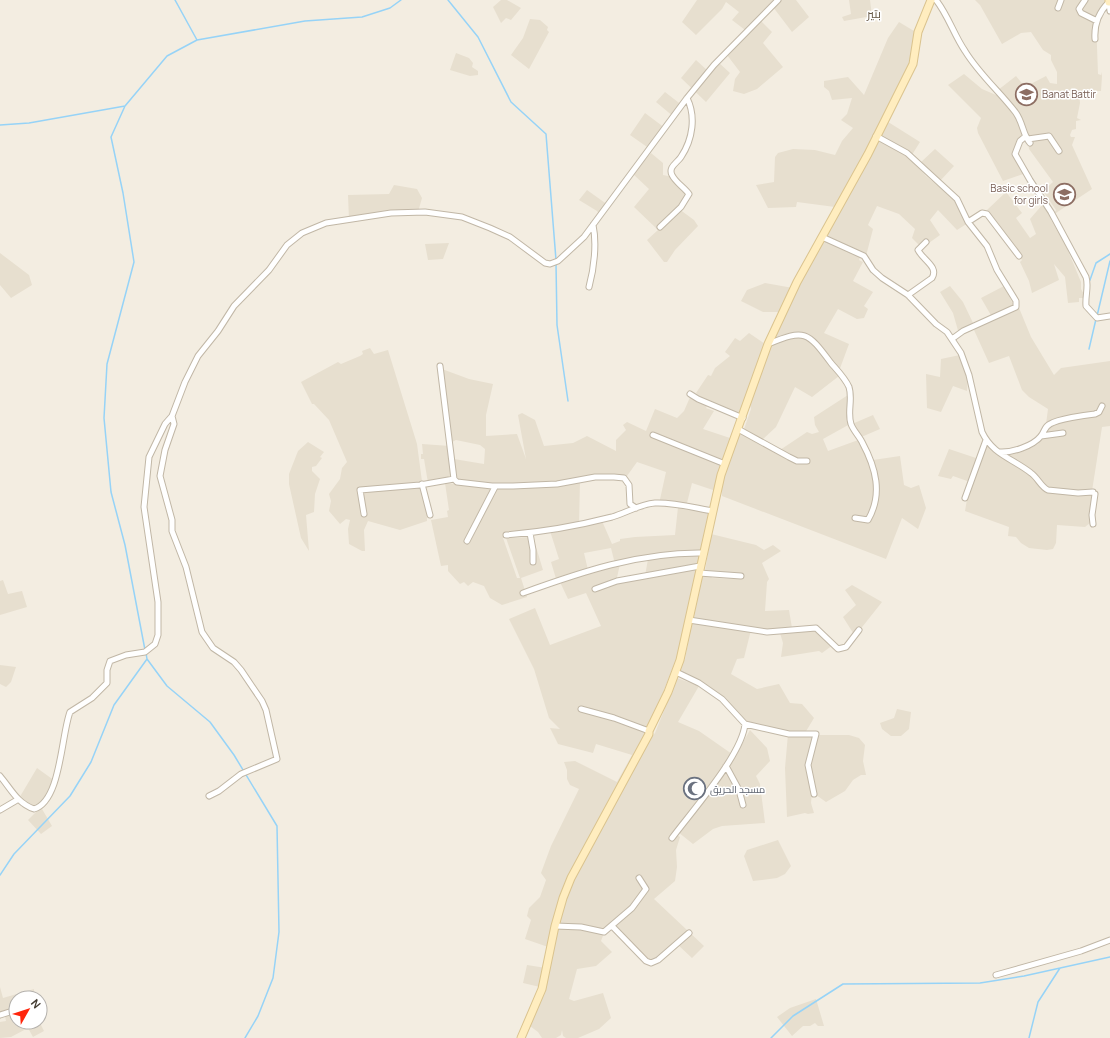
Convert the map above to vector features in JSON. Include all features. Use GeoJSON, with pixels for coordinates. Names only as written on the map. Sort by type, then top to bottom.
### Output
{"type":"FeatureCollection","features":[{"type":"Feature","properties":{"kind":"street"},"geometry":{"type":"LineString","coordinates":[[0,776],[17,800],[34,809],[44,804],[53,783],[70,712],[92,698],[107,683],[107,670],[110,661],[126,655],[145,652],[155,644],[158,635],[158,602],[144,507],[149,457],[165,424],[172,416],[185,382],[198,356],[218,331],[234,306],[269,270],[287,245],[302,233],[326,223],[391,213],[420,212],[449,215],[475,222],[506,235],[545,263],[550,264],[558,261],[575,247],[593,225],[687,98],[714,65],[778,0]]}},
{"type":"Feature","properties":{"kind":"street"},"geometry":{"type":"LineString","coordinates":[[522,1038],[542,989],[555,926],[563,898],[571,878],[649,734],[676,672],[689,620],[703,552],[725,464],[743,418],[768,344],[797,282],[914,64],[918,32],[931,0]]}},
{"type":"Feature","properties":{"kind":"street"},"geometry":{"type":"LineString","coordinates":[[936,0],[965,52],[1023,123],[1028,139]]}},
{"type":"Feature","properties":{"kind":"street"},"geometry":{"type":"LineString","coordinates":[[1058,8],[1061,0]]}},
{"type":"Feature","properties":{"kind":"street"},"geometry":{"type":"LineString","coordinates":[[1085,0],[1079,9],[1080,13],[1097,21]]}},
{"type":"Feature","properties":{"kind":"street"},"geometry":{"type":"LineString","coordinates":[[1095,39],[1097,21],[1102,9],[1109,1]]}},
{"type":"Feature","properties":{"kind":"street"},"geometry":{"type":"LineString","coordinates":[[1109,1],[1110,11]]}},
{"type":"Feature","properties":{"kind":"street"},"geometry":{"type":"LineString","coordinates":[[660,227],[681,207],[689,194],[672,176],[671,171],[672,166],[681,157],[693,127],[693,114],[687,98]]}},
{"type":"Feature","properties":{"kind":"street"},"geometry":{"type":"LineString","coordinates":[[876,136],[907,153],[949,190],[956,199],[968,222],[987,246],[997,270],[1016,301],[1016,307],[963,331],[952,339]]}},
{"type":"Feature","properties":{"kind":"street"},"geometry":{"type":"LineString","coordinates":[[1059,151],[1049,136],[1028,139],[1020,142],[1015,154],[1051,212],[1059,230],[1086,277],[1088,283],[1085,291],[1086,306],[1098,318],[1110,316]]}},
{"type":"Feature","properties":{"kind":"street"},"geometry":{"type":"LineString","coordinates":[[968,222],[982,213],[987,214],[1019,256]]}},
{"type":"Feature","properties":{"kind":"street"},"geometry":{"type":"LineString","coordinates":[[589,287],[592,278],[596,241],[593,225]]}},
{"type":"Feature","properties":{"kind":"street"},"geometry":{"type":"LineString","coordinates":[[822,237],[864,256],[873,270],[882,278],[908,295],[936,324],[948,332],[961,353],[969,375],[979,421],[986,440],[996,452],[1032,473],[1045,489],[1078,493],[1094,493],[1092,515],[1093,524]]}},
{"type":"Feature","properties":{"kind":"street"},"geometry":{"type":"LineString","coordinates":[[908,295],[932,278],[934,274],[934,270],[918,250],[926,242]]}},
{"type":"Feature","properties":{"kind":"street"},"geometry":{"type":"LineString","coordinates":[[768,344],[794,335],[807,336],[816,344],[849,388],[849,418],[868,454],[877,484],[875,503],[868,520],[855,518]]}},
{"type":"Feature","properties":{"kind":"street"},"geometry":{"type":"LineString","coordinates":[[440,366],[454,479]]}},
{"type":"Feature","properties":{"kind":"street"},"geometry":{"type":"LineString","coordinates":[[690,394],[698,399],[743,418]]}},
{"type":"Feature","properties":{"kind":"street"},"geometry":{"type":"LineString","coordinates":[[996,452],[1007,453],[1032,443],[1041,436],[1045,427],[1052,422],[1095,414],[1099,412],[1102,406]]}},
{"type":"Feature","properties":{"kind":"street"},"geometry":{"type":"LineString","coordinates":[[172,416],[174,424],[165,450],[160,476],[172,520],[172,531],[186,567],[202,632],[213,648],[234,662],[241,670],[262,701],[266,710],[276,759],[241,774],[219,791],[209,796]]}},
{"type":"Feature","properties":{"kind":"street"},"geometry":{"type":"LineString","coordinates":[[738,429],[789,457],[798,461],[807,460]]}},
{"type":"Feature","properties":{"kind":"street"},"geometry":{"type":"LineString","coordinates":[[1041,436],[1063,433]]}},
{"type":"Feature","properties":{"kind":"street"},"geometry":{"type":"LineString","coordinates":[[653,435],[725,464]]}},
{"type":"Feature","properties":{"kind":"street"},"geometry":{"type":"LineString","coordinates":[[964,498],[986,440]]}},
{"type":"Feature","properties":{"kind":"street"},"geometry":{"type":"LineString","coordinates":[[364,514],[360,490],[422,484],[454,479],[457,482],[495,486],[557,484],[595,477],[619,477],[624,478],[629,485],[630,504],[636,508]]}},
{"type":"Feature","properties":{"kind":"street"},"geometry":{"type":"LineString","coordinates":[[422,484],[430,515]]}},
{"type":"Feature","properties":{"kind":"street"},"geometry":{"type":"LineString","coordinates":[[467,541],[495,486]]}},
{"type":"Feature","properties":{"kind":"street"},"geometry":{"type":"LineString","coordinates":[[506,535],[530,533],[602,520],[618,516],[636,508],[658,503],[713,511]]}},
{"type":"Feature","properties":{"kind":"street"},"geometry":{"type":"LineString","coordinates":[[530,533],[533,550],[533,562]]}},
{"type":"Feature","properties":{"kind":"street"},"geometry":{"type":"LineString","coordinates":[[523,593],[599,567],[663,554],[703,552]]}},
{"type":"Feature","properties":{"kind":"street"},"geometry":{"type":"LineString","coordinates":[[595,589],[617,581],[700,570],[741,576]]}},
{"type":"Feature","properties":{"kind":"street"},"geometry":{"type":"LineString","coordinates":[[689,620],[767,632],[816,628],[838,649],[846,647],[859,630]]}},
{"type":"Feature","properties":{"kind":"street"},"geometry":{"type":"LineString","coordinates":[[676,672],[699,683],[722,699],[745,724],[789,734],[816,734],[808,765],[814,794]]}},
{"type":"Feature","properties":{"kind":"street"},"geometry":{"type":"LineString","coordinates":[[581,709],[614,718],[649,731]]}},
{"type":"Feature","properties":{"kind":"street"},"geometry":{"type":"LineString","coordinates":[[672,838],[726,766],[744,730],[745,724]]}},
{"type":"Feature","properties":{"kind":"street"},"geometry":{"type":"LineString","coordinates":[[726,766],[739,790],[743,805]]}},
{"type":"Feature","properties":{"kind":"street"},"geometry":{"type":"LineString","coordinates":[[0,810],[17,800]]}},
{"type":"Feature","properties":{"kind":"street"},"geometry":{"type":"LineString","coordinates":[[555,926],[604,932],[632,908],[646,889],[639,878]]}},
{"type":"Feature","properties":{"kind":"street"},"geometry":{"type":"LineString","coordinates":[[612,926],[646,961],[651,963],[658,960],[689,933]]}},
{"type":"Feature","properties":{"kind":"street"},"geometry":{"type":"LineString","coordinates":[[996,975],[1081,951],[1110,940]]}},
{"type":"Feature","properties":{"kind":"shaded area"},"geometry":{"type":"Polygon","coordinates":[[[501,0],[507,0],[521,8],[511,20],[506,18],[501,23],[493,7],[501,0]]]}},
{"type":"Feature","properties":{"kind":"shaded area"},"geometry":{"type":"Polygon","coordinates":[[[697,0],[796,0],[809,17],[792,32],[773,7],[761,21],[772,32],[763,43],[783,67],[757,89],[744,94],[733,91],[735,79],[740,72],[727,55],[749,33],[732,20],[739,12],[726,2],[722,9],[696,35],[682,22],[697,0]]]}},
{"type":"Feature","properties":{"kind":"shaded area"},"geometry":{"type":"Polygon","coordinates":[[[849,0],[870,0],[872,16],[844,21],[842,17],[851,14],[849,0]]]}},
{"type":"Feature","properties":{"kind":"shaded area"},"geometry":{"type":"Polygon","coordinates":[[[975,0],[1105,0],[1096,20],[1098,74],[1101,75],[1101,72],[1102,76],[1101,91],[1079,91],[1080,103],[1077,118],[1081,120],[1076,121],[1076,129],[1072,130],[1070,135],[1071,137],[1075,137],[1072,145],[1092,189],[1053,215],[1056,210],[1043,191],[1053,182],[1029,149],[1027,130],[1021,117],[1025,128],[1023,137],[1015,151],[1026,173],[1003,181],[978,133],[977,128],[981,118],[948,85],[964,74],[982,89],[996,95],[999,92],[998,90],[1016,76],[1025,87],[1046,76],[1050,83],[1057,84],[1057,72],[1051,60],[1051,55],[1043,50],[1031,32],[1021,33],[1002,44],[980,5],[975,0]]]}},
{"type":"Feature","properties":{"kind":"shaded area"},"geometry":{"type":"Polygon","coordinates":[[[530,19],[540,20],[548,27],[547,30],[549,32],[529,69],[511,55],[523,38],[530,19]]]}},
{"type":"Feature","properties":{"kind":"shaded area"},"geometry":{"type":"Polygon","coordinates":[[[899,22],[914,31],[910,66],[885,120],[920,142],[910,158],[926,176],[955,200],[968,223],[957,230],[938,210],[930,220],[940,235],[922,248],[912,238],[915,229],[899,214],[877,206],[868,225],[873,229],[866,256],[861,255],[859,260],[863,262],[853,281],[873,292],[864,306],[868,309],[864,318],[857,319],[838,309],[824,333],[849,344],[839,371],[839,376],[812,397],[795,387],[776,427],[761,441],[743,432],[751,409],[749,400],[781,312],[763,312],[741,301],[747,290],[765,283],[793,288],[822,237],[828,238],[822,232],[835,207],[797,202],[796,207],[768,208],[756,185],[774,182],[775,157],[778,153],[793,149],[815,150],[835,155],[842,141],[853,128],[841,120],[847,114],[852,98],[832,100],[829,91],[824,87],[824,81],[848,77],[864,95],[888,38],[899,22]]]}},
{"type":"Feature","properties":{"kind":"shaded area"},"geometry":{"type":"Polygon","coordinates":[[[456,53],[469,58],[473,63],[472,67],[478,71],[478,75],[470,76],[450,70],[456,53]]]}},
{"type":"Feature","properties":{"kind":"shaded area"},"geometry":{"type":"Polygon","coordinates":[[[696,60],[708,71],[717,61],[730,73],[706,102],[681,78],[696,60]]]}},
{"type":"Feature","properties":{"kind":"shaded area"},"geometry":{"type":"Polygon","coordinates":[[[665,92],[683,106],[674,117],[656,102],[665,92]]]}},
{"type":"Feature","properties":{"kind":"shaded area"},"geometry":{"type":"Polygon","coordinates":[[[645,113],[665,128],[650,149],[630,135],[645,113]]]}},
{"type":"Feature","properties":{"kind":"shaded area"},"geometry":{"type":"Polygon","coordinates":[[[935,149],[954,166],[939,182],[920,163],[935,149]]]}},
{"type":"Feature","properties":{"kind":"shaded area"},"geometry":{"type":"Polygon","coordinates":[[[651,153],[663,163],[663,175],[673,177],[689,194],[679,209],[694,220],[698,226],[675,250],[667,262],[664,262],[647,240],[658,230],[634,207],[649,189],[633,174],[651,153]]]}},
{"type":"Feature","properties":{"kind":"shaded area"},"geometry":{"type":"Polygon","coordinates":[[[394,185],[417,189],[422,198],[418,212],[349,220],[348,195],[389,194],[394,185]]]}},
{"type":"Feature","properties":{"kind":"shaded area"},"geometry":{"type":"Polygon","coordinates":[[[587,190],[608,205],[601,216],[597,211],[579,200],[587,190]]]}},
{"type":"Feature","properties":{"kind":"shaded area"},"geometry":{"type":"Polygon","coordinates":[[[1006,192],[1022,213],[1016,218],[1030,238],[1036,234],[1030,219],[1043,204],[1052,216],[1051,220],[1066,246],[1081,282],[1081,289],[1086,298],[1079,298],[1079,302],[1068,303],[1065,277],[1054,264],[1059,280],[1032,293],[1029,281],[1020,262],[1022,260],[987,210],[1006,192]]]}},
{"type":"Feature","properties":{"kind":"shaded area"},"geometry":{"type":"Polygon","coordinates":[[[449,243],[443,259],[428,260],[425,244],[449,243]]]}},
{"type":"Feature","properties":{"kind":"shaded area"},"geometry":{"type":"Polygon","coordinates":[[[0,253],[29,275],[32,285],[11,298],[0,285],[0,253]]]}},
{"type":"Feature","properties":{"kind":"shaded area"},"geometry":{"type":"Polygon","coordinates":[[[950,286],[963,302],[974,325],[959,334],[953,313],[940,292],[950,286]]]}},
{"type":"Feature","properties":{"kind":"shaded area"},"geometry":{"type":"Polygon","coordinates":[[[1004,286],[1013,304],[1017,303],[1031,337],[1054,375],[1061,368],[1110,361],[1110,426],[1102,427],[1092,491],[1095,508],[1092,509],[1090,523],[1085,527],[1057,525],[1056,543],[1053,549],[1047,550],[1029,548],[1021,543],[1016,537],[1008,536],[1009,527],[965,511],[970,482],[953,476],[951,479],[938,476],[949,449],[979,459],[986,442],[1007,456],[1022,447],[1031,448],[1038,444],[1046,424],[1048,409],[1029,397],[1022,390],[1009,356],[989,363],[974,330],[992,317],[981,298],[1004,286]]]}},
{"type":"Feature","properties":{"kind":"shaded area"},"geometry":{"type":"Polygon","coordinates":[[[749,333],[768,346],[740,418],[706,403],[696,393],[708,375],[711,376],[715,368],[730,356],[725,352],[735,338],[740,341],[749,333]]]}},
{"type":"Feature","properties":{"kind":"shaded area"},"geometry":{"type":"Polygon","coordinates":[[[370,348],[374,354],[388,350],[417,444],[423,489],[427,490],[427,521],[400,530],[368,521],[364,530],[365,551],[362,551],[349,544],[348,529],[350,520],[346,519],[340,524],[329,511],[331,501],[329,494],[340,479],[342,468],[347,462],[329,420],[314,404],[312,404],[301,382],[338,362],[341,364],[360,356],[363,354],[362,351],[370,348]]]}},
{"type":"Feature","properties":{"kind":"shaded area"},"geometry":{"type":"Polygon","coordinates":[[[960,355],[968,375],[967,391],[953,386],[941,412],[927,408],[926,374],[940,377],[941,359],[960,355]]]}},
{"type":"Feature","properties":{"kind":"shaded area"},"geometry":{"type":"Polygon","coordinates":[[[442,369],[469,379],[493,384],[486,415],[486,436],[517,434],[526,459],[518,415],[522,413],[535,420],[544,446],[573,443],[587,436],[616,451],[616,440],[626,430],[623,425],[627,422],[646,431],[655,409],[677,418],[684,411],[691,395],[707,406],[706,408],[714,411],[703,429],[733,439],[737,432],[785,455],[780,450],[807,432],[812,434],[819,432],[815,425],[814,417],[848,395],[847,399],[850,399],[850,424],[823,439],[828,451],[861,439],[873,460],[900,456],[904,485],[911,488],[919,485],[926,508],[918,529],[902,518],[886,559],[722,496],[722,491],[718,487],[716,491],[692,483],[686,507],[713,511],[677,657],[647,733],[636,756],[627,767],[655,733],[677,678],[699,686],[678,722],[699,731],[732,754],[725,768],[739,791],[743,809],[746,808],[742,792],[729,767],[750,730],[767,748],[770,761],[756,776],[760,784],[765,823],[722,826],[713,829],[693,844],[678,832],[677,835],[680,837],[676,850],[677,867],[675,881],[654,899],[704,946],[692,958],[677,944],[651,963],[613,928],[604,933],[601,941],[612,952],[596,966],[577,969],[569,999],[574,1001],[603,993],[611,1018],[599,1029],[578,1038],[566,1038],[563,1036],[562,1030],[561,1035],[556,1038],[542,1038],[538,1032],[526,1023],[540,987],[523,983],[527,965],[546,968],[551,948],[525,939],[531,920],[527,916],[529,908],[540,897],[546,880],[541,873],[551,846],[579,789],[570,785],[567,779],[567,770],[564,762],[575,761],[617,782],[632,755],[596,744],[593,753],[558,744],[550,728],[560,729],[549,718],[534,669],[509,619],[535,608],[550,645],[601,626],[586,593],[568,599],[560,582],[557,582],[551,562],[559,559],[550,531],[507,535],[503,538],[517,578],[520,578],[506,538],[533,537],[543,570],[521,578],[527,597],[502,605],[490,598],[484,586],[473,582],[468,586],[464,582],[460,584],[448,571],[448,565],[441,566],[431,520],[448,517],[447,511],[449,510],[445,483],[428,483],[424,459],[421,459],[421,454],[423,454],[422,444],[450,446],[454,481],[446,483],[491,488],[493,492],[496,488],[458,482],[454,459],[484,464],[485,449],[480,445],[456,440],[450,443],[442,369]],[[637,462],[627,476],[580,481],[579,525],[602,521],[612,544],[620,541],[620,539],[675,535],[678,507],[659,504],[666,472],[637,462]],[[611,548],[584,553],[588,570],[615,564],[611,548]],[[648,559],[620,564],[616,582],[645,576],[648,559]]]}},
{"type":"Feature","properties":{"kind":"shaded area"},"geometry":{"type":"Polygon","coordinates":[[[873,415],[880,429],[859,438],[852,424],[873,415]]]}},
{"type":"Feature","properties":{"kind":"shaded area"},"geometry":{"type":"Polygon","coordinates":[[[308,442],[324,452],[320,457],[322,458],[316,466],[312,467],[312,471],[320,479],[315,494],[314,512],[306,515],[309,551],[301,538],[289,484],[289,474],[298,451],[308,442]]]}},
{"type":"Feature","properties":{"kind":"shaded area"},"geometry":{"type":"Polygon","coordinates":[[[711,534],[756,545],[764,550],[773,545],[781,551],[762,563],[769,579],[767,582],[765,611],[789,610],[792,628],[786,630],[751,630],[744,658],[737,659],[731,674],[757,689],[779,684],[790,703],[802,704],[814,718],[805,733],[816,735],[849,735],[859,738],[865,745],[863,761],[866,775],[861,775],[853,780],[845,791],[826,802],[812,792],[811,803],[814,813],[805,813],[787,817],[785,768],[788,734],[743,722],[723,697],[676,672],[685,659],[689,638],[687,637],[701,574],[711,576],[712,578],[739,579],[738,574],[705,571],[711,534]]]}},
{"type":"Feature","properties":{"kind":"shaded area"},"geometry":{"type":"Polygon","coordinates":[[[3,580],[8,594],[22,591],[27,607],[0,615],[0,581],[3,580]]]}},
{"type":"Feature","properties":{"kind":"shaded area"},"geometry":{"type":"Polygon","coordinates":[[[852,585],[882,602],[855,636],[843,617],[856,605],[845,590],[852,585]]]}},
{"type":"Feature","properties":{"kind":"shaded area"},"geometry":{"type":"Polygon","coordinates":[[[814,630],[833,645],[822,653],[819,651],[781,657],[783,643],[780,633],[814,630]]]}},
{"type":"Feature","properties":{"kind":"shaded area"},"geometry":{"type":"Polygon","coordinates":[[[0,665],[16,667],[11,682],[6,687],[0,684],[0,665]]]}},
{"type":"Feature","properties":{"kind":"shaded area"},"geometry":{"type":"Polygon","coordinates":[[[897,709],[911,712],[909,729],[901,736],[891,736],[882,729],[880,723],[894,718],[897,709]]]}},
{"type":"Feature","properties":{"kind":"shaded area"},"geometry":{"type":"Polygon","coordinates":[[[37,768],[55,781],[42,809],[52,826],[41,834],[28,820],[37,811],[18,800],[37,768]]]}},
{"type":"Feature","properties":{"kind":"shaded area"},"geometry":{"type":"Polygon","coordinates":[[[778,840],[791,866],[785,874],[777,878],[753,881],[744,856],[747,850],[778,840]]]}},
{"type":"Feature","properties":{"kind":"shaded area"},"geometry":{"type":"Polygon","coordinates":[[[0,987],[3,998],[8,997],[8,1030],[24,1030],[11,1037],[0,1038],[0,1022],[6,1021],[5,1016],[0,1019],[0,987]]]}},
{"type":"Feature","properties":{"kind":"shaded area"},"geometry":{"type":"Polygon","coordinates":[[[816,999],[824,1026],[818,1026],[815,1023],[810,1026],[803,1026],[792,1036],[777,1017],[790,1008],[816,999]]]}},
{"type":"Feature","properties":{"kind":"shaded area"},"geometry":{"type":"Polygon","coordinates":[[[29,1030],[44,1030],[44,1031],[33,1037],[29,1030]]]}},
{"type":"Feature","properties":{"kind":"waterway"},"geometry":{"type":"LineString","coordinates":[[175,0],[197,40]]}},
{"type":"Feature","properties":{"kind":"waterway"},"geometry":{"type":"LineString","coordinates":[[145,650],[125,545],[111,492],[104,418],[107,364],[134,262],[123,193],[111,137],[125,106],[167,56],[197,40],[305,21],[362,17],[390,8],[401,0]]}},
{"type":"Feature","properties":{"kind":"waterway"},"geometry":{"type":"LineString","coordinates":[[448,0],[478,37],[511,102],[546,134],[556,260]]}},
{"type":"Feature","properties":{"kind":"waterway"},"geometry":{"type":"LineString","coordinates":[[0,125],[29,123],[125,106]]}},
{"type":"Feature","properties":{"kind":"waterway"},"geometry":{"type":"LineString","coordinates":[[1090,280],[1096,263],[1110,254]]}},
{"type":"Feature","properties":{"kind":"waterway"},"geometry":{"type":"LineString","coordinates":[[1097,316],[1110,261]]}},
{"type":"Feature","properties":{"kind":"waterway"},"geometry":{"type":"LineString","coordinates":[[556,263],[557,325],[568,401]]}},
{"type":"Feature","properties":{"kind":"waterway"},"geometry":{"type":"LineString","coordinates":[[1089,349],[1096,319]]}},
{"type":"Feature","properties":{"kind":"waterway"},"geometry":{"type":"LineString","coordinates":[[146,653],[147,659],[167,686],[210,722],[234,755],[277,826],[279,932],[273,978],[258,1016],[245,1038]]}},
{"type":"Feature","properties":{"kind":"waterway"},"geometry":{"type":"LineString","coordinates":[[0,875],[14,854],[70,796],[91,762],[114,705],[147,659]]}},
{"type":"Feature","properties":{"kind":"waterway"},"geometry":{"type":"LineString","coordinates":[[771,1038],[793,1016],[843,984],[980,983],[1024,976],[1110,957]]}},
{"type":"Feature","properties":{"kind":"waterway"},"geometry":{"type":"LineString","coordinates":[[1029,1038],[1038,1002],[1060,968]]}},
{"type":"Feature","properties":{"kind":"place","name":"Banat Battir"},"geometry":{"type":"Point","coordinates":[1026,94]}},
{"type":"Feature","properties":{"kind":"place","name":"Basic school for girls"},"geometry":{"type":"Point","coordinates":[1064,194]}},
{"type":"Feature","properties":{"kind":"place","name":"مسجد الحريق"},"geometry":{"type":"Point","coordinates":[695,789]}},
{"type":"Feature","properties":{"kind":"district","name":"بتير"},"geometry":{"type":"Point","coordinates":[874,13]}}]}
